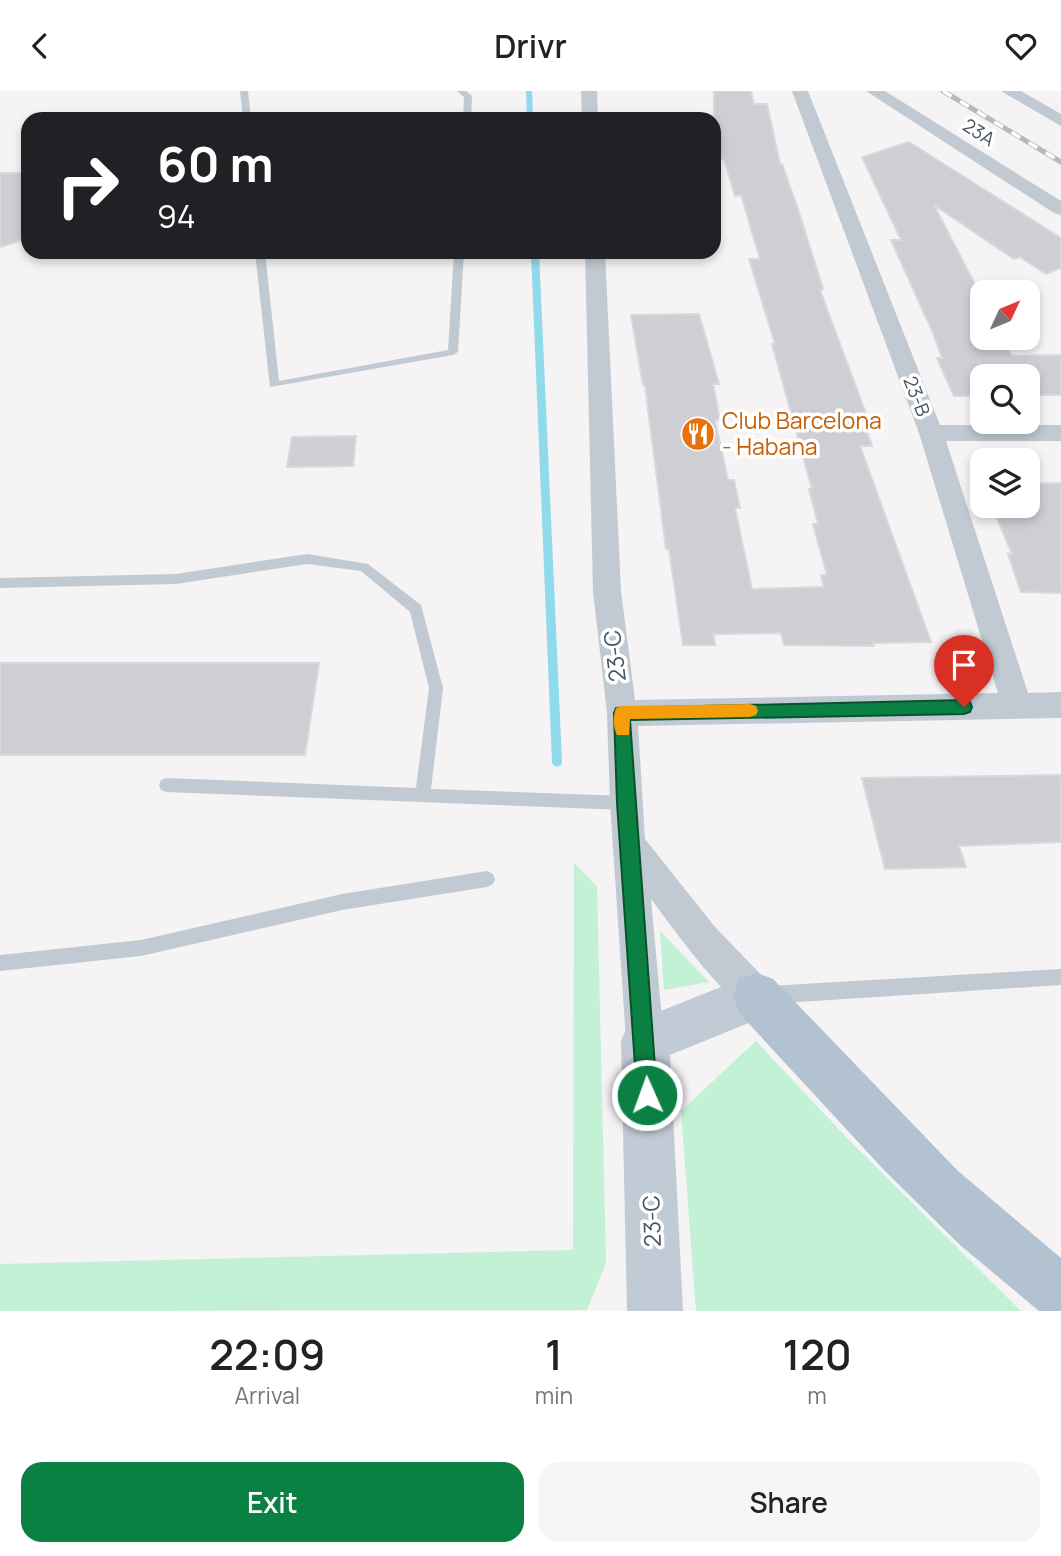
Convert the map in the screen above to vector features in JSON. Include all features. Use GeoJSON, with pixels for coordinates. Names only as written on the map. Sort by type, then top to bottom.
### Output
{"type":"FeatureCollection","features":[{"type":"Feature","properties":{"kind":"main road"},"geometry":{"type":"LineString","coordinates":[[756,996],[884,1132],[1015,1259],[1061,1293]]}},
{"type":"Feature","properties":{"kind":"street"},"geometry":{"type":"LineString","coordinates":[[589,91],[590,112]]}},
{"type":"Feature","properties":{"kind":"street","name":"23-B"},"geometry":{"type":"LineString","coordinates":[[800,91],[931,433],[1017,706]]}},
{"type":"Feature","properties":{"kind":"street","name":"23A"},"geometry":{"type":"LineString","coordinates":[[874,91],[1061,209]]}},
{"type":"Feature","properties":{"kind":"street"},"geometry":{"type":"LineString","coordinates":[[1009,91],[1061,121]]}},
{"type":"Feature","properties":{"kind":"street","name":"23-C"},"geometry":{"type":"LineString","coordinates":[[595,259],[607,591],[622,713],[626,803],[645,1041],[655,1311]]}},
{"type":"Feature","properties":{"kind":"street"},"geometry":{"type":"LineString","coordinates":[[931,433],[1061,433]]}},
{"type":"Feature","properties":{"kind":"street"},"geometry":{"type":"LineString","coordinates":[[622,713],[1061,705]]}},
{"type":"Feature","properties":{"kind":"street"},"geometry":{"type":"LineString","coordinates":[[630,845],[703,939],[756,996],[645,1041]]}},
{"type":"Feature","properties":{"kind":"lane"},"geometry":{"type":"LineString","coordinates":[[244,91],[246,112]]}},
{"type":"Feature","properties":{"kind":"lane"},"geometry":{"type":"LineString","coordinates":[[461,91],[468,96],[467,112]]}},
{"type":"Feature","properties":{"kind":"lane"},"geometry":{"type":"LineString","coordinates":[[261,259],[274,385],[453,352],[459,259]]}},
{"type":"Feature","properties":{"kind":"lane"},"geometry":{"type":"LineString","coordinates":[[0,583],[176,579],[307,559],[364,566],[416,609],[436,688],[423,794]]}},
{"type":"Feature","properties":{"kind":"lane"},"geometry":{"type":"LineString","coordinates":[[166,785],[626,803]]}},
{"type":"Feature","properties":{"kind":"lane"},"geometry":{"type":"LineString","coordinates":[[0,963],[141,948],[342,902],[487,879]]}},
{"type":"Feature","properties":{"kind":"lane"},"geometry":{"type":"LineString","coordinates":[[756,996],[1061,977]]}},
{"type":"Feature","properties":{"kind":"green space"},"geometry":{"type":"Polygon","coordinates":[[[574,863],[597,886],[606,1263],[587,1310],[0,1311],[0,1264],[573,1250],[574,863]]]}},
{"type":"Feature","properties":{"kind":"green space"},"geometry":{"type":"Polygon","coordinates":[[[660,931],[709,982],[664,990],[660,931]]]}},
{"type":"Feature","properties":{"kind":"green space"},"geometry":{"type":"Polygon","coordinates":[[[756,1041],[846,1137],[1021,1311],[696,1311],[681,1111],[756,1041]]]}},
{"type":"Feature","properties":{"kind":"building"},"geometry":{"type":"Polygon","coordinates":[[[714,91],[751,91],[754,104],[767,104],[780,164],[799,212],[823,289],[820,290],[868,419],[863,420],[872,446],[860,446],[931,642],[873,643],[874,646],[784,645],[781,633],[713,634],[715,645],[683,645],[669,549],[666,549],[645,385],[631,315],[699,314],[719,384],[713,384],[720,420],[715,420],[728,480],[734,480],[740,508],[735,508],[752,589],[824,587],[821,575],[827,575],[813,524],[818,524],[809,489],[812,489],[772,344],[775,344],[749,259],[760,259],[741,195],[735,196],[724,159],[721,159],[721,112],[714,112],[714,91]]]}},
{"type":"Feature","properties":{"kind":"building"},"geometry":{"type":"Polygon","coordinates":[[[909,142],[1061,238],[1061,268],[1046,274],[1020,257],[1014,259],[934,205],[973,280],[970,280],[970,350],[1009,350],[1012,356],[1061,355],[1061,395],[1040,395],[1040,364],[970,364],[970,396],[954,396],[937,358],[942,358],[933,333],[891,240],[901,240],[862,157],[909,142]]]}},
{"type":"Feature","properties":{"kind":"building"},"geometry":{"type":"Polygon","coordinates":[[[0,173],[21,173],[21,240],[0,247],[0,173]]]}},
{"type":"Feature","properties":{"kind":"building"},"geometry":{"type":"Polygon","coordinates":[[[356,436],[353,466],[287,467],[292,437],[356,436]]]}},
{"type":"Feature","properties":{"kind":"building"},"geometry":{"type":"Polygon","coordinates":[[[1061,483],[1061,593],[1021,592],[1008,554],[1012,554],[997,518],[1040,518],[1040,484],[1061,483]]]}},
{"type":"Feature","properties":{"kind":"building"},"geometry":{"type":"Polygon","coordinates":[[[0,663],[319,663],[305,755],[0,755],[0,663]]]}},
{"type":"Feature","properties":{"kind":"building"},"geometry":{"type":"Polygon","coordinates":[[[1061,775],[1061,842],[959,846],[966,867],[885,869],[862,778],[1061,775]]]}},
{"type":"Feature","properties":{"kind":"waterway"},"geometry":{"type":"LineString","coordinates":[[529,91],[530,112]]}},
{"type":"Feature","properties":{"kind":"waterway"},"geometry":{"type":"LineString","coordinates":[[535,259],[557,762]]}},
{"type":"Feature","properties":{"kind":"railway"},"geometry":{"type":"LineString","coordinates":[[943,91],[1061,162]]}},
{"type":"Feature","properties":{"kind":"slow traffic"},"geometry":{"type":"LineString","coordinates":[[623,730],[622,713],[750,711]]}},
{"type":"Feature","properties":{"kind":"place","name":"Club Barcelona - Habana"},"geometry":{"type":"Point","coordinates":[698,434]}},
{"type":"Feature","properties":{"kind":"route"},"geometry":{"type":"LineString","coordinates":[[647,1095],[622,713],[964,707]]}}]}
